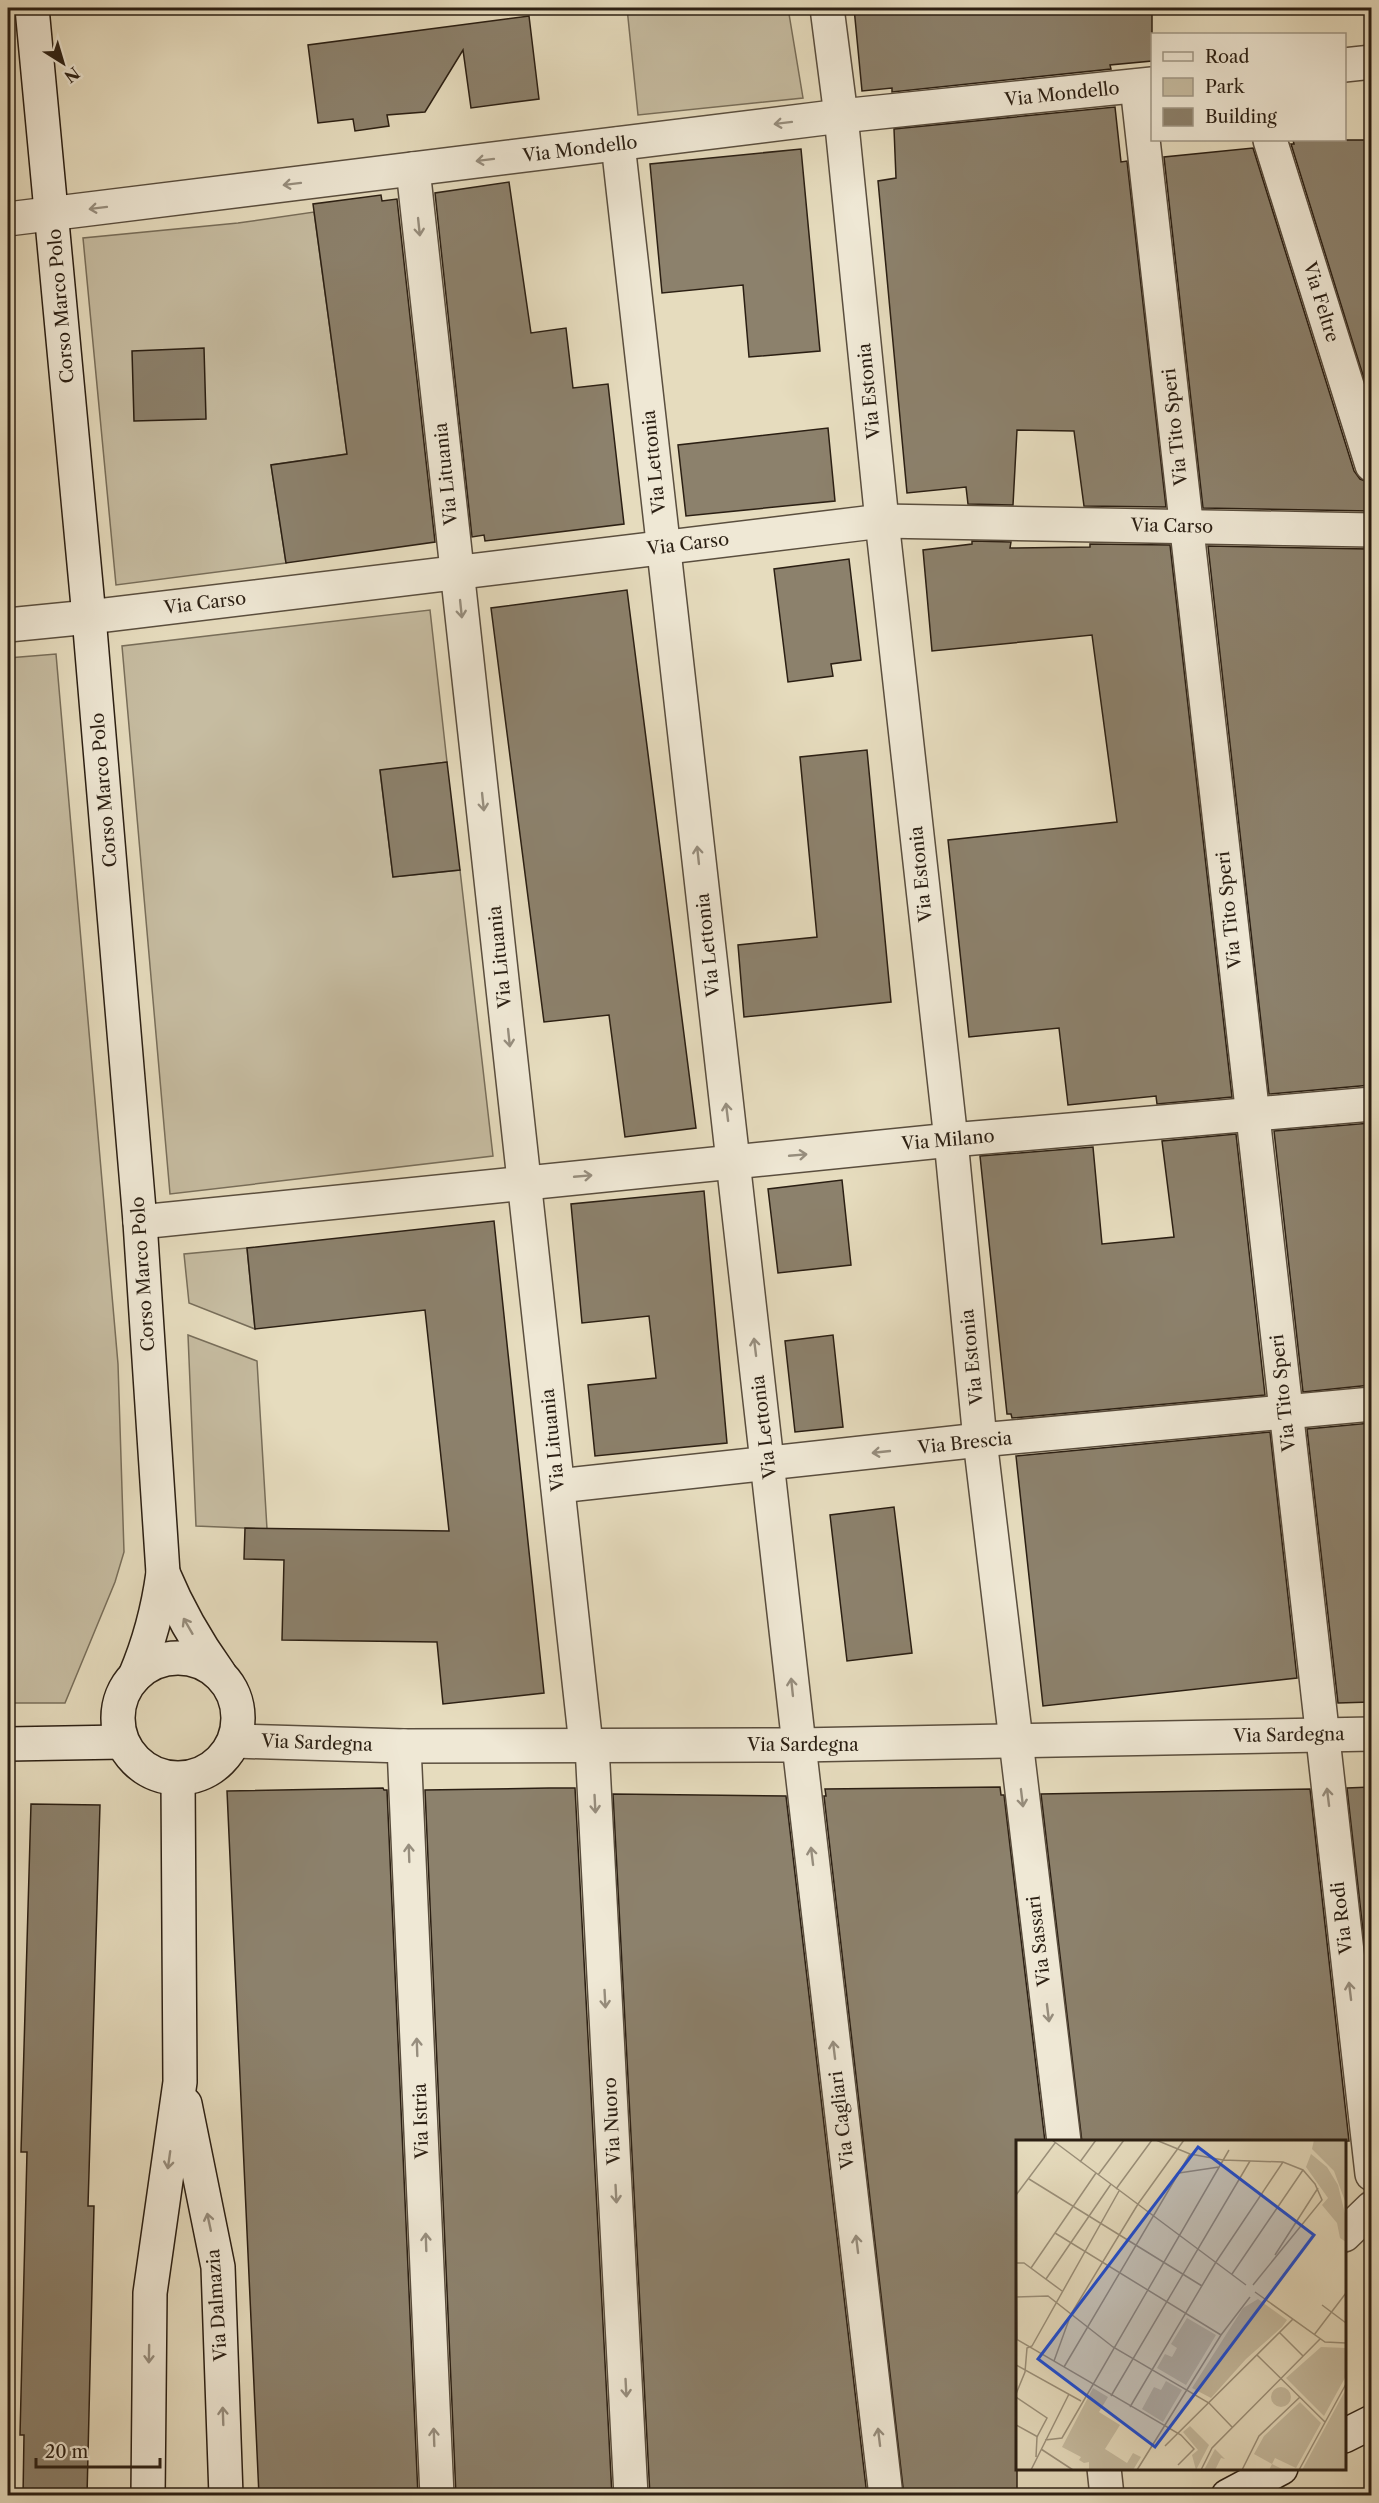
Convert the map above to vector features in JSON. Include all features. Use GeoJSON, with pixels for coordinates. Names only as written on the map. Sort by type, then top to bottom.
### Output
{"type":"FeatureCollection","features":[{"type":"Feature","properties":{"kind":"street","name":"Corso Marco Polo"},"geometry":{"type":"LineString","coordinates":[[32,8],[89,617],[140,1222],[163,1573]]}},
{"type":"Feature","properties":{"kind":"street","name":"Via Estonia"},"geometry":{"type":"LineString","coordinates":[[826,8],[841,116],[882,521],[1015,1740]]}},
{"type":"Feature","properties":{"kind":"street"},"geometry":{"type":"LineString","coordinates":[[1346,65],[1371,62]]}},
{"type":"Feature","properties":{"kind":"street","name":"Via Mondello"},"geometry":{"type":"LineString","coordinates":[[8,219],[841,116],[1145,85]]}},
{"type":"Feature","properties":{"kind":"street","name":"Via Tito Speri"},"geometry":{"type":"LineString","coordinates":[[1145,85],[1186,526],[1321,1734]]}},
{"type":"Feature","properties":{"kind":"street","name":"Via Feltre"},"geometry":{"type":"LineString","coordinates":[[1270,141],[1371,465]]}},
{"type":"Feature","properties":{"kind":"street","name":"Via Lettonia"},"geometry":{"type":"LineString","coordinates":[[618,144],[799,1745]]}},
{"type":"Feature","properties":{"kind":"street","name":"Via Lituania"},"geometry":{"type":"LineString","coordinates":[[413,169],[558,1486],[590,1746]]}},
{"type":"Feature","properties":{"kind":"street","name":"Via Carso"},"geometry":{"type":"LineString","coordinates":[[8,625],[882,521],[1371,530]]}},
{"type":"Feature","properties":{"kind":"street","name":"Via Milano"},"geometry":{"type":"LineString","coordinates":[[140,1222],[524,1181],[951,1140],[1371,1104]]}},
{"type":"Feature","properties":{"kind":"street","name":"Via Brescia"},"geometry":{"type":"LineString","coordinates":[[558,1486],[981,1440],[1371,1404]]}},
{"type":"Feature","properties":{"kind":"street"},"geometry":{"type":"LineString","coordinates":[[163,1573],[178,1609],[199,1645],[234,1695],[240,1718],[235,1741],[222,1761],[202,1774],[178,1779],[155,1775],[135,1762],[122,1742],[117,1719],[122,1696],[135,1676],[149,1643],[158,1611],[163,1573]]}},
{"type":"Feature","properties":{"kind":"street"},"geometry":{"type":"LineString","coordinates":[[135,1676],[154,1662],[178,1658],[201,1662],[221,1675]]}},
{"type":"Feature","properties":{"kind":"street","name":"Via Rodi"},"geometry":{"type":"LineString","coordinates":[[1321,1734],[1371,2174]]}},
{"type":"Feature","properties":{"kind":"street","name":"Via Sardegna"},"geometry":{"type":"LineString","coordinates":[[235,1741],[404,1746],[799,1745],[1371,1734]]}},
{"type":"Feature","properties":{"kind":"street","name":"Via Sassari"},"geometry":{"type":"LineString","coordinates":[[1015,1740],[1064,2140]]}},
{"type":"Feature","properties":{"kind":"street"},"geometry":{"type":"LineString","coordinates":[[8,1744],[122,1742]]}},
{"type":"Feature","properties":{"kind":"street","name":"Via Cagliari"},"geometry":{"type":"LineString","coordinates":[[799,1745],[886,2496]]}},
{"type":"Feature","properties":{"kind":"street","name":"Via Istria"},"geometry":{"type":"LineString","coordinates":[[404,1746],[437,2496]]}},
{"type":"Feature","properties":{"kind":"street","name":"Via Nuoro"},"geometry":{"type":"LineString","coordinates":[[590,1746],[631,2496]]}},
{"type":"Feature","properties":{"kind":"street","name":"Via Dalmazia"},"geometry":{"type":"LineString","coordinates":[[148,2496],[150,2293],[180,2082],[178,1779]]}},
{"type":"Feature","properties":{"kind":"street","name":"Via Dalmazia"},"geometry":{"type":"LineString","coordinates":[[180,2082],[218,2267],[226,2496]]}},
{"type":"Feature","properties":{"kind":"street"},"geometry":{"type":"LineString","coordinates":[[1346,2233],[1371,2208]]}},
{"type":"Feature","properties":{"kind":"street"},"geometry":{"type":"LineString","coordinates":[[1346,2435],[1371,2422]]}},
{"type":"Feature","properties":{"kind":"street"},"geometry":{"type":"LineString","coordinates":[[1228,2496],[1279,2470]]}},
{"type":"Feature","properties":{"kind":"green space"},"geometry":{"type":"Polygon","coordinates":[[[627,8],[788,8],[803,98],[638,115],[627,8]]]}},
{"type":"Feature","properties":{"kind":"green space"},"geometry":{"type":"Polygon","coordinates":[[[314,212],[347,454],[271,465],[286,563],[116,585],[83,238],[238,223],[314,212]]]}},
{"type":"Feature","properties":{"kind":"green space"},"geometry":{"type":"Polygon","coordinates":[[[430,610],[447,762],[380,771],[393,877],[460,870],[493,1156],[170,1194],[122,646],[430,610]]]}},
{"type":"Feature","properties":{"kind":"green space"},"geometry":{"type":"Polygon","coordinates":[[[56,654],[118,1364],[124,1552],[115,1582],[65,1703],[8,1703],[8,658],[56,654]]]}},
{"type":"Feature","properties":{"kind":"green space"},"geometry":{"type":"Polygon","coordinates":[[[247,1248],[255,1329],[189,1303],[184,1254],[247,1248]]]}},
{"type":"Feature","properties":{"kind":"green space"},"geometry":{"type":"Polygon","coordinates":[[[188,1335],[257,1361],[267,1529],[196,1526],[188,1335]]]}},
{"type":"Feature","properties":{"kind":"building"},"geometry":{"type":"Polygon","coordinates":[[[854,8],[1152,8],[1151,61],[1110,65],[1111,69],[892,92],[892,88],[862,91],[854,8]]]}},
{"type":"Feature","properties":{"kind":"building"},"geometry":{"type":"Polygon","coordinates":[[[529,16],[539,99],[471,108],[463,50],[425,112],[387,115],[389,126],[355,131],[353,119],[318,123],[308,45],[529,16]]]}},
{"type":"Feature","properties":{"kind":"building"},"geometry":{"type":"Polygon","coordinates":[[[1115,107],[1121,162],[1127,161],[1166,507],[1084,506],[1074,431],[1017,430],[1013,505],[968,504],[966,487],[907,493],[878,181],[896,178],[894,129],[1115,107]]]}},
{"type":"Feature","properties":{"kind":"building"},"geometry":{"type":"Polygon","coordinates":[[[1371,140],[1371,401],[1291,144],[1294,144],[1293,141],[1371,140]]]}},
{"type":"Feature","properties":{"kind":"building"},"geometry":{"type":"Polygon","coordinates":[[[1253,148],[1354,471],[1360,479],[1371,483],[1371,511],[1203,508],[1164,157],[1253,148]]]}},
{"type":"Feature","properties":{"kind":"building"},"geometry":{"type":"Polygon","coordinates":[[[801,149],[820,351],[749,357],[743,285],[662,293],[650,164],[801,149]]]}},
{"type":"Feature","properties":{"kind":"building"},"geometry":{"type":"Polygon","coordinates":[[[509,182],[531,333],[566,328],[573,388],[608,384],[624,524],[485,541],[484,535],[472,537],[435,193],[509,182]]]}},
{"type":"Feature","properties":{"kind":"building"},"geometry":{"type":"Polygon","coordinates":[[[381,195],[382,201],[397,199],[435,542],[286,563],[271,465],[347,454],[313,204],[381,195]]]}},
{"type":"Feature","properties":{"kind":"building"},"geometry":{"type":"Polygon","coordinates":[[[204,348],[206,419],[134,421],[132,351],[204,348]]]}},
{"type":"Feature","properties":{"kind":"building"},"geometry":{"type":"Polygon","coordinates":[[[828,428],[835,501],[686,516],[678,445],[828,428]]]}},
{"type":"Feature","properties":{"kind":"building"},"geometry":{"type":"Polygon","coordinates":[[[972,541],[1011,542],[1010,548],[1090,547],[1090,544],[1170,545],[1232,1097],[1157,1104],[1156,1096],[1068,1105],[1059,1028],[969,1037],[948,840],[1117,822],[1092,635],[932,651],[923,550],[972,544],[972,541]]]}},
{"type":"Feature","properties":{"kind":"building"},"geometry":{"type":"Polygon","coordinates":[[[1208,546],[1369,549],[1371,571],[1371,1085],[1269,1094],[1208,546]]]}},
{"type":"Feature","properties":{"kind":"building"},"geometry":{"type":"Polygon","coordinates":[[[849,559],[861,660],[831,664],[833,676],[788,682],[774,569],[849,559]]]}},
{"type":"Feature","properties":{"kind":"building"},"geometry":{"type":"Polygon","coordinates":[[[627,590],[696,1128],[625,1137],[609,1015],[544,1022],[491,608],[627,590]]]}},
{"type":"Feature","properties":{"kind":"building"},"geometry":{"type":"Polygon","coordinates":[[[867,750],[891,1002],[744,1017],[738,945],[817,937],[800,757],[867,750]]]}},
{"type":"Feature","properties":{"kind":"building"},"geometry":{"type":"Polygon","coordinates":[[[447,762],[460,870],[393,877],[380,770],[447,762]]]}},
{"type":"Feature","properties":{"kind":"building"},"geometry":{"type":"Polygon","coordinates":[[[1371,1123],[1371,1385],[1303,1392],[1274,1131],[1371,1123]]]}},
{"type":"Feature","properties":{"kind":"building"},"geometry":{"type":"Polygon","coordinates":[[[1236,1134],[1265,1395],[1012,1418],[1011,1414],[1007,1414],[980,1156],[1093,1147],[1102,1244],[1174,1237],[1162,1141],[1236,1134]]]}},
{"type":"Feature","properties":{"kind":"building"},"geometry":{"type":"Polygon","coordinates":[[[842,1180],[851,1265],[778,1273],[768,1189],[842,1180]]]}},
{"type":"Feature","properties":{"kind":"building"},"geometry":{"type":"Polygon","coordinates":[[[704,1191],[727,1443],[595,1456],[588,1385],[656,1378],[649,1316],[582,1323],[571,1204],[704,1191]]]}},
{"type":"Feature","properties":{"kind":"building"},"geometry":{"type":"Polygon","coordinates":[[[494,1221],[544,1693],[443,1704],[437,1642],[282,1640],[284,1560],[244,1559],[245,1528],[449,1531],[425,1310],[255,1329],[247,1248],[494,1221]]]}},
{"type":"Feature","properties":{"kind":"building"},"geometry":{"type":"Polygon","coordinates":[[[833,1335],[843,1427],[795,1432],[785,1341],[833,1335]]]}},
{"type":"Feature","properties":{"kind":"building"},"geometry":{"type":"Polygon","coordinates":[[[1371,1423],[1371,1702],[1338,1703],[1307,1429],[1371,1423]]]}},
{"type":"Feature","properties":{"kind":"building"},"geometry":{"type":"Polygon","coordinates":[[[1270,1432],[1297,1678],[1043,1706],[1016,1456],[1270,1432]]]}},
{"type":"Feature","properties":{"kind":"building"},"geometry":{"type":"Polygon","coordinates":[[[894,1507],[912,1653],[847,1661],[830,1515],[894,1507]]]}},
{"type":"Feature","properties":{"kind":"building"},"geometry":{"type":"Polygon","coordinates":[[[1000,1787],[1001,1795],[1004,1795],[1045,2140],[1016,2140],[1017,2496],[904,2496],[825,1789],[1000,1787]]]}},
{"type":"Feature","properties":{"kind":"building"},"geometry":{"type":"Polygon","coordinates":[[[1371,1787],[1371,2002],[1347,1788],[1371,1787]]]}},
{"type":"Feature","properties":{"kind":"building"},"geometry":{"type":"Polygon","coordinates":[[[383,1788],[387,1790],[418,2496],[259,2496],[227,1791],[383,1788]]]}},
{"type":"Feature","properties":{"kind":"building"},"geometry":{"type":"Polygon","coordinates":[[[575,1788],[612,2496],[456,2496],[425,1790],[575,1788]]]}},
{"type":"Feature","properties":{"kind":"building"},"geometry":{"type":"Polygon","coordinates":[[[1310,1789],[1349,2141],[1082,2140],[1041,1794],[1310,1789]]]}},
{"type":"Feature","properties":{"kind":"building"},"geometry":{"type":"Polygon","coordinates":[[[613,1794],[786,1796],[867,2496],[650,2496],[613,1794]]]}},
{"type":"Feature","properties":{"kind":"building"},"geometry":{"type":"Polygon","coordinates":[[[31,1804],[100,1805],[88,2206],[94,2206],[87,2496],[23,2496],[24,2435],[20,2435],[27,2152],[21,2152],[31,1804]]]}}]}
